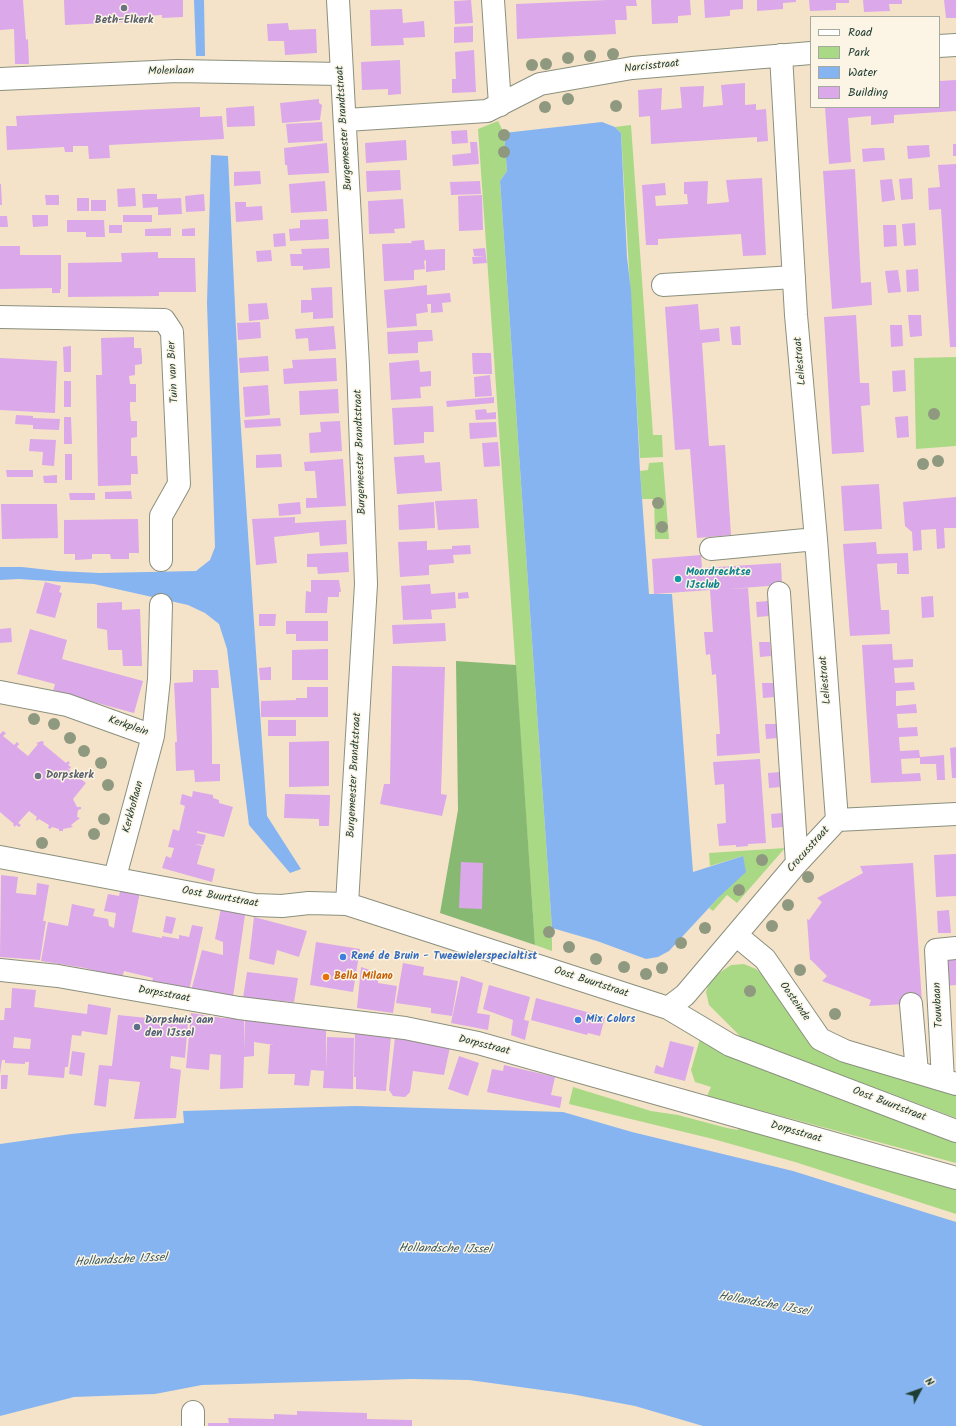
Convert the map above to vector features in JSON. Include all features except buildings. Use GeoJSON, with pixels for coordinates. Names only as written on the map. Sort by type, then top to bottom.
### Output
{"type":"FeatureCollection","features":[{"type":"Feature","properties":{"kind":"street","name":"Burgemeester Brandtstraat"},"geometry":{"type":"LineString","coordinates":[[338,0],[346,120],[366,584],[347,904]]}},
{"type":"Feature","properties":{"kind":"street"},"geometry":{"type":"LineString","coordinates":[[493,0],[500,105]]}},
{"type":"Feature","properties":{"kind":"street"},"geometry":{"type":"LineString","coordinates":[[940,46],[956,45]]}},
{"type":"Feature","properties":{"kind":"street","name":"Narcisstraat"},"geometry":{"type":"LineString","coordinates":[[346,120],[488,111],[540,84],[547,82],[632,68],[810,53]]}},
{"type":"Feature","properties":{"kind":"street","name":"Leliestraat"},"geometry":{"type":"LineString","coordinates":[[781,55],[794,277],[837,820]]}},
{"type":"Feature","properties":{"kind":"street","name":"Molenlaan"},"geometry":{"type":"LineString","coordinates":[[0,79],[177,70],[342,74]]}},
{"type":"Feature","properties":{"kind":"street"},"geometry":{"type":"LineString","coordinates":[[663,285],[794,277]]}},
{"type":"Feature","properties":{"kind":"street","name":"Tuin van Bier"},"geometry":{"type":"LineString","coordinates":[[0,317],[164,320],[172,332],[179,484],[160,516],[161,560]]}},
{"type":"Feature","properties":{"kind":"street"},"geometry":{"type":"LineString","coordinates":[[711,549],[816,540]]}},
{"type":"Feature","properties":{"kind":"street"},"geometry":{"type":"LineString","coordinates":[[779,594],[797,863]]}},
{"type":"Feature","properties":{"kind":"street","name":"Kerkplein"},"geometry":{"type":"LineString","coordinates":[[0,692],[67,706],[153,736],[159,679],[161,605]]}},
{"type":"Feature","properties":{"kind":"street","name":"Kerkhoflaan"},"geometry":{"type":"LineString","coordinates":[[115,877],[153,736]]}},
{"type":"Feature","properties":{"kind":"street","name":"Crocusstraat"},"geometry":{"type":"LineString","coordinates":[[736,935],[797,863],[837,820],[956,814]]}},
{"type":"Feature","properties":{"kind":"street"},"geometry":{"type":"LineString","coordinates":[[0,857],[115,877]]}},
{"type":"Feature","properties":{"kind":"street","name":"Oost Buurtstraat"},"geometry":{"type":"LineString","coordinates":[[115,877],[255,905],[282,906],[309,903],[347,904],[668,1008],[730,1045],[956,1131]]}},
{"type":"Feature","properties":{"kind":"street"},"geometry":{"type":"LineString","coordinates":[[668,1008],[685,995],[736,935]]}},
{"type":"Feature","properties":{"kind":"street","name":"Oosteinde"},"geometry":{"type":"LineString","coordinates":[[736,935],[765,959],[820,1039],[845,1051],[950,1082]]}},
{"type":"Feature","properties":{"kind":"street","name":"Touwbaan"},"geometry":{"type":"LineString","coordinates":[[950,1082],[936,950],[956,948]]}},
{"type":"Feature","properties":{"kind":"street","name":"Dorpsstraat"},"geometry":{"type":"LineString","coordinates":[[0,970],[58,976],[239,1008],[405,1028],[471,1042],[956,1178]]}},
{"type":"Feature","properties":{"kind":"street"},"geometry":{"type":"LineString","coordinates":[[911,1004],[917,1072]]}},
{"type":"Feature","properties":{"kind":"green space"},"geometry":{"type":"Polygon","coordinates":[[[498,121],[504,133],[507,171],[500,181],[552,928],[552,951],[535,945],[478,129],[498,121]]]}},
{"type":"Feature","properties":{"kind":"green space"},"geometry":{"type":"Polygon","coordinates":[[[631,125],[653,435],[662,435],[663,457],[640,458],[621,133],[615,127],[631,125]]]}},
{"type":"Feature","properties":{"kind":"green space"},"geometry":{"type":"Polygon","coordinates":[[[956,357],[956,446],[916,449],[914,358],[956,357]]]}},
{"type":"Feature","properties":{"kind":"green space"},"geometry":{"type":"Polygon","coordinates":[[[663,462],[669,539],[655,539],[654,499],[642,499],[640,471],[648,470],[649,463],[663,462]]]}},
{"type":"Feature","properties":{"kind":"green space"},"geometry":{"type":"Polygon","coordinates":[[[456,661],[516,665],[535,945],[440,913],[458,810],[456,661]]]}},
{"type":"Feature","properties":{"kind":"green space"},"geometry":{"type":"Polygon","coordinates":[[[785,848],[737,903],[727,895],[713,911],[709,908],[719,897],[743,856],[710,866],[709,853],[785,848]]]}},
{"type":"Feature","properties":{"kind":"green space"},"geometry":{"type":"Polygon","coordinates":[[[744,964],[756,969],[765,977],[839,1060],[956,1095],[956,1118],[742,1038],[709,1005],[706,992],[710,980],[722,971],[731,965],[744,964]]]}},
{"type":"Feature","properties":{"kind":"green space"},"geometry":{"type":"Polygon","coordinates":[[[700,1039],[737,1060],[956,1141],[956,1163],[707,1096],[711,1087],[695,1082],[691,1070],[700,1039]]]}},
{"type":"Feature","properties":{"kind":"green space"},"geometry":{"type":"Polygon","coordinates":[[[573,1087],[651,1111],[678,1115],[727,1128],[738,1130],[740,1123],[956,1185],[956,1214],[795,1162],[713,1139],[569,1104],[573,1087]]]}},
{"type":"Feature","properties":{"kind":"water"},"geometry":{"type":"Polygon","coordinates":[[[194,0],[204,0],[205,56],[196,56],[194,0]]]}},
{"type":"Feature","properties":{"kind":"water","name":"Moordrechtse IJsclub"},"geometry":{"type":"Polygon","coordinates":[[[602,122],[615,127],[621,133],[627,257],[631,291],[640,471],[649,594],[672,594],[693,872],[743,856],[746,872],[719,897],[669,951],[658,957],[646,959],[597,941],[552,928],[500,181],[507,171],[504,133],[602,122]]]}},
{"type":"Feature","properties":{"kind":"water"},"geometry":{"type":"Polygon","coordinates":[[[211,155],[228,156],[240,414],[267,816],[301,869],[290,873],[249,825],[227,649],[219,624],[205,613],[188,605],[94,584],[19,579],[0,580],[0,567],[22,567],[99,573],[196,571],[210,560],[215,547],[207,303],[211,155]]]}},
{"type":"Feature","properties":{"kind":"water","name":"Hollandsche IJssel"},"geometry":{"type":"Polygon","coordinates":[[[355,1106],[563,1112],[632,1132],[793,1171],[956,1222],[956,1426],[703,1426],[635,1406],[571,1394],[469,1380],[411,1379],[202,1385],[155,1394],[74,1397],[0,1416],[0,1144],[71,1134],[184,1123],[183,1111],[355,1106]]]}},
{"type":"Feature","properties":{"kind":"place","name":"Beth-Elkerk"},"geometry":{"type":"Point","coordinates":[124,8]}},
{"type":"Feature","properties":{"kind":"place","name":"Moordrechtse IJsclub"},"geometry":{"type":"Point","coordinates":[678,579]}},
{"type":"Feature","properties":{"kind":"place","name":"Dorpskerk"},"geometry":{"type":"Point","coordinates":[38,776]}},
{"type":"Feature","properties":{"kind":"place","name":"René de Bruin - Tweewielerspecialtist"},"geometry":{"type":"Point","coordinates":[343,957]}},
{"type":"Feature","properties":{"kind":"place","name":"Bella Milano"},"geometry":{"type":"Point","coordinates":[326,977]}},
{"type":"Feature","properties":{"kind":"place","name":"Mix Colors"},"geometry":{"type":"Point","coordinates":[578,1020]}},
{"type":"Feature","properties":{"kind":"place","name":"Dorpshuis aan den IJssel"},"geometry":{"type":"Point","coordinates":[137,1027]}}]}
